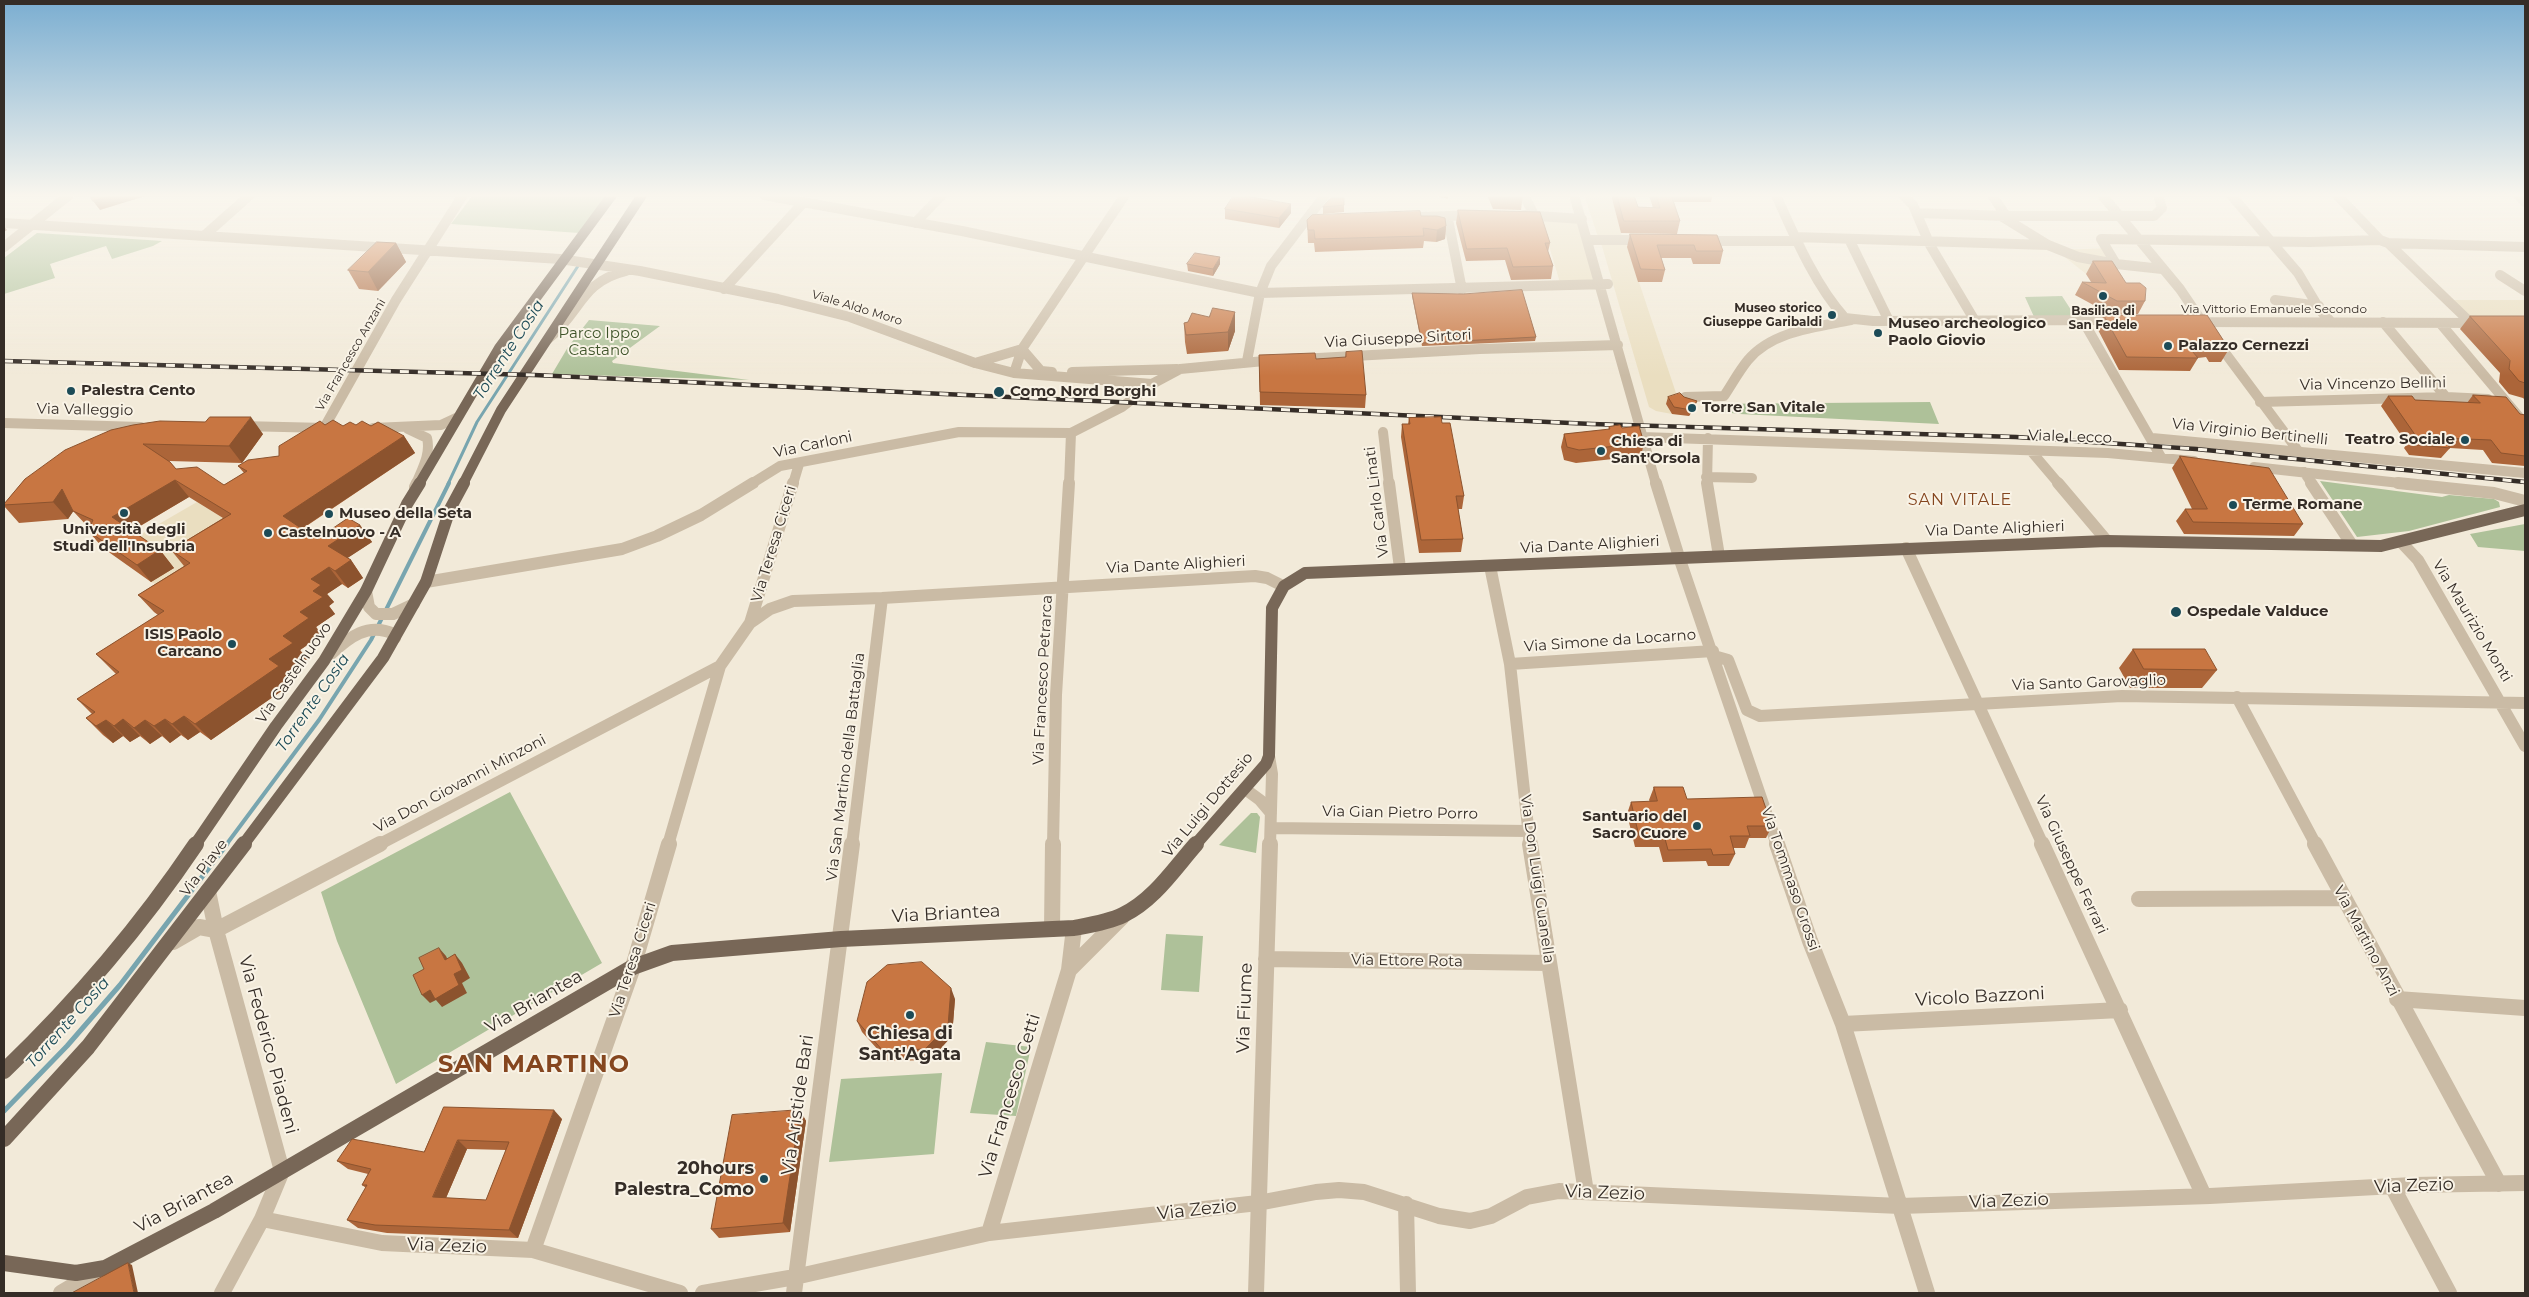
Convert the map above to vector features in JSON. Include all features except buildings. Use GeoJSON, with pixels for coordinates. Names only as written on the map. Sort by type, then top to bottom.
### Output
{"type":"FeatureCollection","features":[{"type":"Feature","properties":{"kind":"main road","name":"Via Castelnuovo"},"geometry":{"type":"LineString","coordinates":[[4,1071],[50,1027],[122,946],[173,878],[276,726],[324,661],[366,591],[407,504],[456,418],[499,348],[571,256]]}},
{"type":"Feature","properties":{"kind":"main road","name":"Via Piave"},"geometry":{"type":"LineString","coordinates":[[4,1139],[88,1047],[167,947],[383,658],[390,634],[431,581],[450,508],[501,410],[597,256]]}},
{"type":"Feature","properties":{"kind":"main road","name":"Via Dante Alighieri"},"geometry":{"type":"LineString","coordinates":[[2493,520],[2510,512],[2525,510]]}},
{"type":"Feature","properties":{"kind":"main road","name":"Via Dante Alighieri"},"geometry":{"type":"LineString","coordinates":[[1283,586],[1296,576],[1306,573],[1906,548],[2107,541],[2381,546],[2493,520],[2525,518]]}},
{"type":"Feature","properties":{"kind":"main road","name":"Via Luigi Dottesio"},"geometry":{"type":"LineString","coordinates":[[1074,928],[1123,914],[1136,908],[1157,889],[1266,764],[1269,756],[1272,608],[1277,593],[1283,586]]}},
{"type":"Feature","properties":{"kind":"main road","name":"Via Briantea"},"geometry":{"type":"LineString","coordinates":[[4,1262],[76,1273],[105,1268],[214,1211],[633,967],[672,953],[841,939],[1074,928]]}},
{"type":"Feature","properties":{"kind":"street","name":"Via Francesco Anzani"},"geometry":{"type":"LineString","coordinates":[[233,426],[329,428],[423,256]]}},
{"type":"Feature","properties":{"kind":"street","name":"Viale Aldo Moro"},"geometry":{"type":"LineString","coordinates":[[504,256],[592,263],[778,299],[850,317],[975,363],[1014,373],[1152,384]]}},
{"type":"Feature","properties":{"kind":"street"},"geometry":{"type":"LineString","coordinates":[[724,289],[755,256]]}},
{"type":"Feature","properties":{"kind":"street"},"geometry":{"type":"LineString","coordinates":[[1014,373],[1022,349],[1082,256],[1260,293],[1462,290],[1605,284]]}},
{"type":"Feature","properties":{"kind":"street"},"geometry":{"type":"LineString","coordinates":[[1247,361],[1260,293],[1271,266],[1280,256]]}},
{"type":"Feature","properties":{"kind":"street"},"geometry":{"type":"LineString","coordinates":[[1455,256],[1462,290]]}},
{"type":"Feature","properties":{"kind":"street","name":"Via Tommaso Grossi"},"geometry":{"type":"LineString","coordinates":[[1594,256],[1605,284],[1618,345],[1642,437],[1679,557],[1810,941],[1843,1024],[1927,1293]]}},
{"type":"Feature","properties":{"kind":"street"},"geometry":{"type":"LineString","coordinates":[[1805,256],[1835,307],[1840,314],[1851,320]]}},
{"type":"Feature","properties":{"kind":"street"},"geometry":{"type":"LineString","coordinates":[[1857,256],[1889,321]]}},
{"type":"Feature","properties":{"kind":"street"},"geometry":{"type":"LineString","coordinates":[[1937,256],[1976,321]]}},
{"type":"Feature","properties":{"kind":"street"},"geometry":{"type":"LineString","coordinates":[[2074,256],[2129,267],[2162,269]]}},
{"type":"Feature","properties":{"kind":"street"},"geometry":{"type":"LineString","coordinates":[[2112,256],[2116,264]]}},
{"type":"Feature","properties":{"kind":"street"},"geometry":{"type":"LineString","coordinates":[[2151,256],[2299,452]]}},
{"type":"Feature","properties":{"kind":"street"},"geometry":{"type":"LineString","coordinates":[[2284,256],[2331,322]]}},
{"type":"Feature","properties":{"kind":"street"},"geometry":{"type":"LineString","coordinates":[[2399,256],[2447,300],[2443,300],[2468,323]]}},
{"type":"Feature","properties":{"kind":"street","name":"Viale Aldo Moro"},"geometry":{"type":"LineString","coordinates":[[544,341],[557,333],[590,287],[596,282],[614,274],[640,271]]}},
{"type":"Feature","properties":{"kind":"street"},"geometry":{"type":"LineString","coordinates":[[2500,275],[2525,291]]}},
{"type":"Feature","properties":{"kind":"street"},"geometry":{"type":"LineString","coordinates":[[2275,300],[2319,306]]}},
{"type":"Feature","properties":{"kind":"street"},"geometry":{"type":"LineString","coordinates":[[2082,319],[2152,438],[2161,457]]}},
{"type":"Feature","properties":{"kind":"street"},"geometry":{"type":"LineString","coordinates":[[1685,397],[1724,396],[1749,359],[1774,340],[1810,328],[1851,320],[2133,320]]}},
{"type":"Feature","properties":{"kind":"street","name":"Via Vittorio Emanuele Secondo"},"geometry":{"type":"LineString","coordinates":[[2182,321],[2489,323]]}},
{"type":"Feature","properties":{"kind":"street"},"geometry":{"type":"LineString","coordinates":[[2383,322],[2446,397]]}},
{"type":"Feature","properties":{"kind":"street"},"geometry":{"type":"LineString","coordinates":[[2440,323],[2525,424]]}},
{"type":"Feature","properties":{"kind":"street","name":"Via Giuseppe Sirtori"},"geometry":{"type":"LineString","coordinates":[[1130,402],[1152,384],[1180,369],[1247,361],[1358,357],[1480,349],[1618,345]]}},
{"type":"Feature","properties":{"kind":"street"},"geometry":{"type":"LineString","coordinates":[[975,363],[1022,349]]}},
{"type":"Feature","properties":{"kind":"street"},"geometry":{"type":"LineString","coordinates":[[1022,349],[1044,372],[1180,369]]}},
{"type":"Feature","properties":{"kind":"street","name":"Via Vincenzo Bellini"},"geometry":{"type":"LineString","coordinates":[[2260,402],[2446,397],[2503,400]]}},
{"type":"Feature","properties":{"kind":"street","name":"Via Carloni"},"geometry":{"type":"LineString","coordinates":[[431,581],[622,549],[657,536],[701,515],[780,466],[799,464],[960,432],[1071,433],[1130,402]]}},
{"type":"Feature","properties":{"kind":"street"},"geometry":{"type":"LineString","coordinates":[[360,428],[406,428],[445,424],[456,418]]}},
{"type":"Feature","properties":{"kind":"street","name":"Via Valleggio"},"geometry":{"type":"LineString","coordinates":[[4,423],[157,426]]}},
{"type":"Feature","properties":{"kind":"street"},"geometry":{"type":"LineString","coordinates":[[406,428],[421,434],[429,442],[426,458],[407,504]]}},
{"type":"Feature","properties":{"kind":"street","name":"Via Carlo Linati"},"geometry":{"type":"LineString","coordinates":[[1383,432],[1400,568]]}},
{"type":"Feature","properties":{"kind":"street","name":"Via Francesco Petrarca"},"geometry":{"type":"LineString","coordinates":[[1052,929],[1056,695],[1064,588],[1071,433]]}},
{"type":"Feature","properties":{"kind":"street","name":"Viale Lecco"},"geometry":{"type":"LineString","coordinates":[[1642,437],[2031,451],[2161,457],[2209,462]]}},
{"type":"Feature","properties":{"kind":"street"},"geometry":{"type":"LineString","coordinates":[[1708,438],[1706,477],[1719,556]]}},
{"type":"Feature","properties":{"kind":"street","name":"Via Virginio Bertinelli"},"geometry":{"type":"LineString","coordinates":[[2152,438],[2525,473]]}},
{"type":"Feature","properties":{"kind":"street"},"geometry":{"type":"LineString","coordinates":[[2031,451],[2107,541]]}},
{"type":"Feature","properties":{"kind":"street","name":"Via Teresa Ciceri"},"geometry":{"type":"LineString","coordinates":[[750,623],[799,464]]}},
{"type":"Feature","properties":{"kind":"street"},"geometry":{"type":"LineString","coordinates":[[2247,467],[2494,493],[2525,493]]}},
{"type":"Feature","properties":{"kind":"street"},"geometry":{"type":"LineString","coordinates":[[2304,472],[2352,545]]}},
{"type":"Feature","properties":{"kind":"street"},"geometry":{"type":"LineString","coordinates":[[1706,477],[1752,478]]}},
{"type":"Feature","properties":{"kind":"street"},"geometry":{"type":"LineString","coordinates":[[2494,493],[2525,501]]}},
{"type":"Feature","properties":{"kind":"street","name":"Via Maurizio Monti"},"geometry":{"type":"LineString","coordinates":[[2401,542],[2418,560],[2502,702],[2525,746]]}},
{"type":"Feature","properties":{"kind":"street","name":"Via Giuseppe Ferrari"},"geometry":{"type":"LineString","coordinates":[[1906,548],[2204,1196]]}},
{"type":"Feature","properties":{"kind":"street","name":"Via Don Luigi Guanella"},"geometry":{"type":"LineString","coordinates":[[1490,566],[1510,664],[1528,832],[1586,1192]]}},
{"type":"Feature","properties":{"kind":"street","name":"Via Dante Alighieri"},"geometry":{"type":"LineString","coordinates":[[720,666],[750,623],[770,609],[793,601],[882,598],[1255,576],[1267,578],[1283,586]]}},
{"type":"Feature","properties":{"kind":"street"},"geometry":{"type":"LineString","coordinates":[[366,591],[371,610],[382,614],[396,614],[414,604]]}},
{"type":"Feature","properties":{"kind":"street","name":"Via San Martino della Battaglia"},"geometry":{"type":"LineString","coordinates":[[841,939],[882,598]]}},
{"type":"Feature","properties":{"kind":"street"},"geometry":{"type":"LineString","coordinates":[[324,661],[343,642],[362,631],[390,634]]}},
{"type":"Feature","properties":{"kind":"street","name":"Via Santo Garovaglio"},"geometry":{"type":"LineString","coordinates":[[1713,654],[1728,660],[1747,710],[1760,716],[2122,696],[2525,703]]}},
{"type":"Feature","properties":{"kind":"street","name":"Via Simone da Locarno"},"geometry":{"type":"LineString","coordinates":[[1510,664],[1713,654]]}},
{"type":"Feature","properties":{"kind":"street","name":"Via Teresa Ciceri"},"geometry":{"type":"LineString","coordinates":[[533,1250],[633,967],[720,666]]}},
{"type":"Feature","properties":{"kind":"street","name":"Via Don Giovanni Minzoni"},"geometry":{"type":"LineString","coordinates":[[216,930],[720,666]]}},
{"type":"Feature","properties":{"kind":"street","name":"Via Martino Anzi"},"geometry":{"type":"LineString","coordinates":[[2237,697],[2397,999],[2499,1184]]}},
{"type":"Feature","properties":{"kind":"street","name":"Via Fiume"},"geometry":{"type":"LineString","coordinates":[[1256,1293],[1271,821],[1272,774],[1269,756]]}},
{"type":"Feature","properties":{"kind":"street"},"geometry":{"type":"LineString","coordinates":[[1245,789],[1260,800],[1271,821]]}},
{"type":"Feature","properties":{"kind":"street","name":"Via Gian Pietro Porro"},"geometry":{"type":"LineString","coordinates":[[1271,821],[1528,832]]}},
{"type":"Feature","properties":{"kind":"street","name":"Via Federico Piadeni"},"geometry":{"type":"LineString","coordinates":[[208,891],[216,930],[282,1171]]}},
{"type":"Feature","properties":{"kind":"street"},"geometry":{"type":"LineString","coordinates":[[2140,899],[2344,898]]}},
{"type":"Feature","properties":{"kind":"street","name":"Via Francesco Cetti"},"geometry":{"type":"LineString","coordinates":[[1069,970],[1123,914]]}},
{"type":"Feature","properties":{"kind":"street"},"geometry":{"type":"LineString","coordinates":[[167,947],[192,929],[210,926],[216,930]]}},
{"type":"Feature","properties":{"kind":"street","name":"Via Francesco Cetti"},"geometry":{"type":"LineString","coordinates":[[989,1234],[1069,970],[1074,928]]}},
{"type":"Feature","properties":{"kind":"street","name":"Via Aristide Bari"},"geometry":{"type":"LineString","coordinates":[[794,1285],[841,939]]}},
{"type":"Feature","properties":{"kind":"street","name":"Via Ettore Rota"},"geometry":{"type":"LineString","coordinates":[[1266,959],[1549,963]]}},
{"type":"Feature","properties":{"kind":"street"},"geometry":{"type":"LineString","coordinates":[[2397,999],[2525,1008]]}},
{"type":"Feature","properties":{"kind":"street","name":"Vicolo Bazzoni"},"geometry":{"type":"LineString","coordinates":[[1843,1024],[2120,1010]]}},
{"type":"Feature","properties":{"kind":"street"},"geometry":{"type":"LineString","coordinates":[[222,1293],[262,1219],[282,1171]]}},
{"type":"Feature","properties":{"kind":"street","name":"Via Zezio"},"geometry":{"type":"LineString","coordinates":[[703,1293],[794,1285],[989,1234],[1258,1203],[1282,1197],[1347,1190],[1406,1204],[1454,1220],[1472,1221],[1487,1217],[1536,1194],[1559,1191],[1900,1206],[2204,1196],[2392,1186],[2525,1183]]}},
{"type":"Feature","properties":{"kind":"street"},"geometry":{"type":"LineString","coordinates":[[2392,1186],[2449,1293]]}},
{"type":"Feature","properties":{"kind":"street"},"geometry":{"type":"LineString","coordinates":[[1406,1204],[1408,1293]]}},
{"type":"Feature","properties":{"kind":"street","name":"Via Zezio"},"geometry":{"type":"LineString","coordinates":[[262,1219],[382,1243],[533,1250],[680,1293]]}},
{"type":"Feature","properties":{"kind":"street"},"geometry":{"type":"LineString","coordinates":[[61,1293],[105,1268]]}},
{"type":"Feature","properties":{"kind":"green space"},"geometry":{"type":"Polygon","coordinates":[[[7,256],[76,256],[50,264],[55,278],[4,294],[4,258],[7,256]]]}},
{"type":"Feature","properties":{"kind":"green space"},"geometry":{"type":"Polygon","coordinates":[[[110,256],[123,256],[112,259],[110,256]]]}},
{"type":"Feature","properties":{"kind":"green space"},"geometry":{"type":"Polygon","coordinates":[[[2062,296],[2075,316],[2035,319],[2025,297],[2062,296]]]}},
{"type":"Feature","properties":{"kind":"green space","name":"Parco Ippo Castano"},"geometry":{"type":"Polygon","coordinates":[[[589,320],[660,326],[612,361],[613,363],[749,380],[552,374],[568,347],[589,320]]]}},
{"type":"Feature","properties":{"kind":"green space"},"geometry":{"type":"Polygon","coordinates":[[[1930,402],[1939,424],[1740,414],[1723,412],[1706,404],[1930,402]]]}},
{"type":"Feature","properties":{"kind":"green space"},"geometry":{"type":"Polygon","coordinates":[[[2320,481],[2442,497],[2449,495],[2494,499],[2499,502],[2500,507],[2409,531],[2357,537],[2320,481]]]}},
{"type":"Feature","properties":{"kind":"green space"},"geometry":{"type":"Polygon","coordinates":[[[2525,524],[2525,551],[2478,547],[2470,534],[2525,524]]]}},
{"type":"Feature","properties":{"kind":"green space"},"geometry":{"type":"Polygon","coordinates":[[[510,792],[602,963],[396,1084],[337,941],[321,892],[510,792]]]}},
{"type":"Feature","properties":{"kind":"green space"},"geometry":{"type":"Polygon","coordinates":[[[1251,813],[1257,813],[1260,817],[1256,853],[1219,845],[1251,813]]]}},
{"type":"Feature","properties":{"kind":"green space"},"geometry":{"type":"Polygon","coordinates":[[[1166,934],[1203,936],[1199,992],[1161,990],[1166,934]]]}},
{"type":"Feature","properties":{"kind":"green space"},"geometry":{"type":"Polygon","coordinates":[[[986,1042],[1031,1047],[1016,1116],[970,1113],[986,1042]]]}},
{"type":"Feature","properties":{"kind":"green space"},"geometry":{"type":"Polygon","coordinates":[[[942,1073],[934,1154],[829,1162],[841,1079],[942,1073]]]}},
{"type":"Feature","properties":{"kind":"shaded area"},"geometry":{"type":"Polygon","coordinates":[[[1552,256],[1593,256],[1601,285],[1560,283],[1552,256]]]}},
{"type":"Feature","properties":{"kind":"shaded area"},"geometry":{"type":"Polygon","coordinates":[[[1605,256],[1630,256],[1678,399],[1666,404],[1672,414],[1656,411],[1649,407],[1605,256]]]}},
{"type":"Feature","properties":{"kind":"shaded area"},"geometry":{"type":"Polygon","coordinates":[[[2063,256],[2115,256],[2122,265],[2086,274],[2063,256]]]}},
{"type":"Feature","properties":{"kind":"shaded area"},"geometry":{"type":"Polygon","coordinates":[[[2447,300],[2525,300],[2525,326],[2469,326],[2447,300]]]}},
{"type":"Feature","properties":{"kind":"shaded area"},"geometry":{"type":"Polygon","coordinates":[[[197,502],[238,527],[263,519],[158,585],[151,582],[174,567],[133,539],[197,502]]]}},
{"type":"Feature","properties":{"kind":"waterway","name":"Torrente Cosia"},"geometry":{"type":"LineString","coordinates":[[448,484],[477,422],[578,266]]}},
{"type":"Feature","properties":{"kind":"waterway","name":"Torrente Cosia"},"geometry":{"type":"LineString","coordinates":[[226,845],[319,720],[371,640],[449,483]]}},
{"type":"Feature","properties":{"kind":"waterway","name":"Torrente Cosia"},"geometry":{"type":"LineString","coordinates":[[4,1111],[67,1046],[120,985],[227,844]]}},
{"type":"Feature","properties":{"kind":"railway"},"geometry":{"type":"LineString","coordinates":[[4,361],[534,375],[1592,424],[2016,437],[2196,449],[2525,482]]}},
{"type":"Feature","properties":{"kind":"place","name":"Basilica di San Fedele"},"geometry":{"type":"Point","coordinates":[2103,296]}},
{"type":"Feature","properties":{"kind":"place","name":"Museo storico Giuseppe Garibaldi"},"geometry":{"type":"Point","coordinates":[1832,315]}},
{"type":"Feature","properties":{"kind":"place","name":"Museo archeologico Paolo Giovio"},"geometry":{"type":"Point","coordinates":[1878,333]}},
{"type":"Feature","properties":{"kind":"place","name":"Palazzo Cernezzi"},"geometry":{"type":"Point","coordinates":[2168,346]}},
{"type":"Feature","properties":{"kind":"place","name":"Palestra Cento"},"geometry":{"type":"Point","coordinates":[71,391]}},
{"type":"Feature","properties":{"kind":"place","name":"Como Nord Borghi"},"geometry":{"type":"Point","coordinates":[999,392]}},
{"type":"Feature","properties":{"kind":"place","name":"Torre San Vitale"},"geometry":{"type":"Point","coordinates":[1692,408]}},
{"type":"Feature","properties":{"kind":"place","name":"Teatro Sociale"},"geometry":{"type":"Point","coordinates":[2465,440]}},
{"type":"Feature","properties":{"kind":"place","name":"Chiesa di Sant'Orsola"},"geometry":{"type":"Point","coordinates":[1601,451]}},
{"type":"Feature","properties":{"kind":"place","name":"Terme Romane"},"geometry":{"type":"Point","coordinates":[2233,505]}},
{"type":"Feature","properties":{"kind":"place","name":"Università degli Studi dell'Insubria"},"geometry":{"type":"Point","coordinates":[124,513]}},
{"type":"Feature","properties":{"kind":"place","name":"Museo della Seta"},"geometry":{"type":"Point","coordinates":[329,514]}},
{"type":"Feature","properties":{"kind":"place","name":"Castelnuovo - A"},"geometry":{"type":"Point","coordinates":[268,533]}},
{"type":"Feature","properties":{"kind":"place","name":"Ospedale Valduce"},"geometry":{"type":"Point","coordinates":[2176,612]}},
{"type":"Feature","properties":{"kind":"place","name":"ISIS Paolo Carcano"},"geometry":{"type":"Point","coordinates":[232,644]}},
{"type":"Feature","properties":{"kind":"place","name":"Santuario del Sacro Cuore"},"geometry":{"type":"Point","coordinates":[1697,826]}},
{"type":"Feature","properties":{"kind":"place","name":"Chiesa di Sant'Agata"},"geometry":{"type":"Point","coordinates":[910,1015]}},
{"type":"Feature","properties":{"kind":"place","name":"20hours Palestra_Como"},"geometry":{"type":"Point","coordinates":[764,1179]}},
{"type":"Feature","properties":{"kind":"district","name":"SAN VITALE"},"geometry":{"type":"Point","coordinates":[1960,500]}},
{"type":"Feature","properties":{"kind":"district","name":"SAN MARTINO"},"geometry":{"type":"Point","coordinates":[534,1065]}}]}
